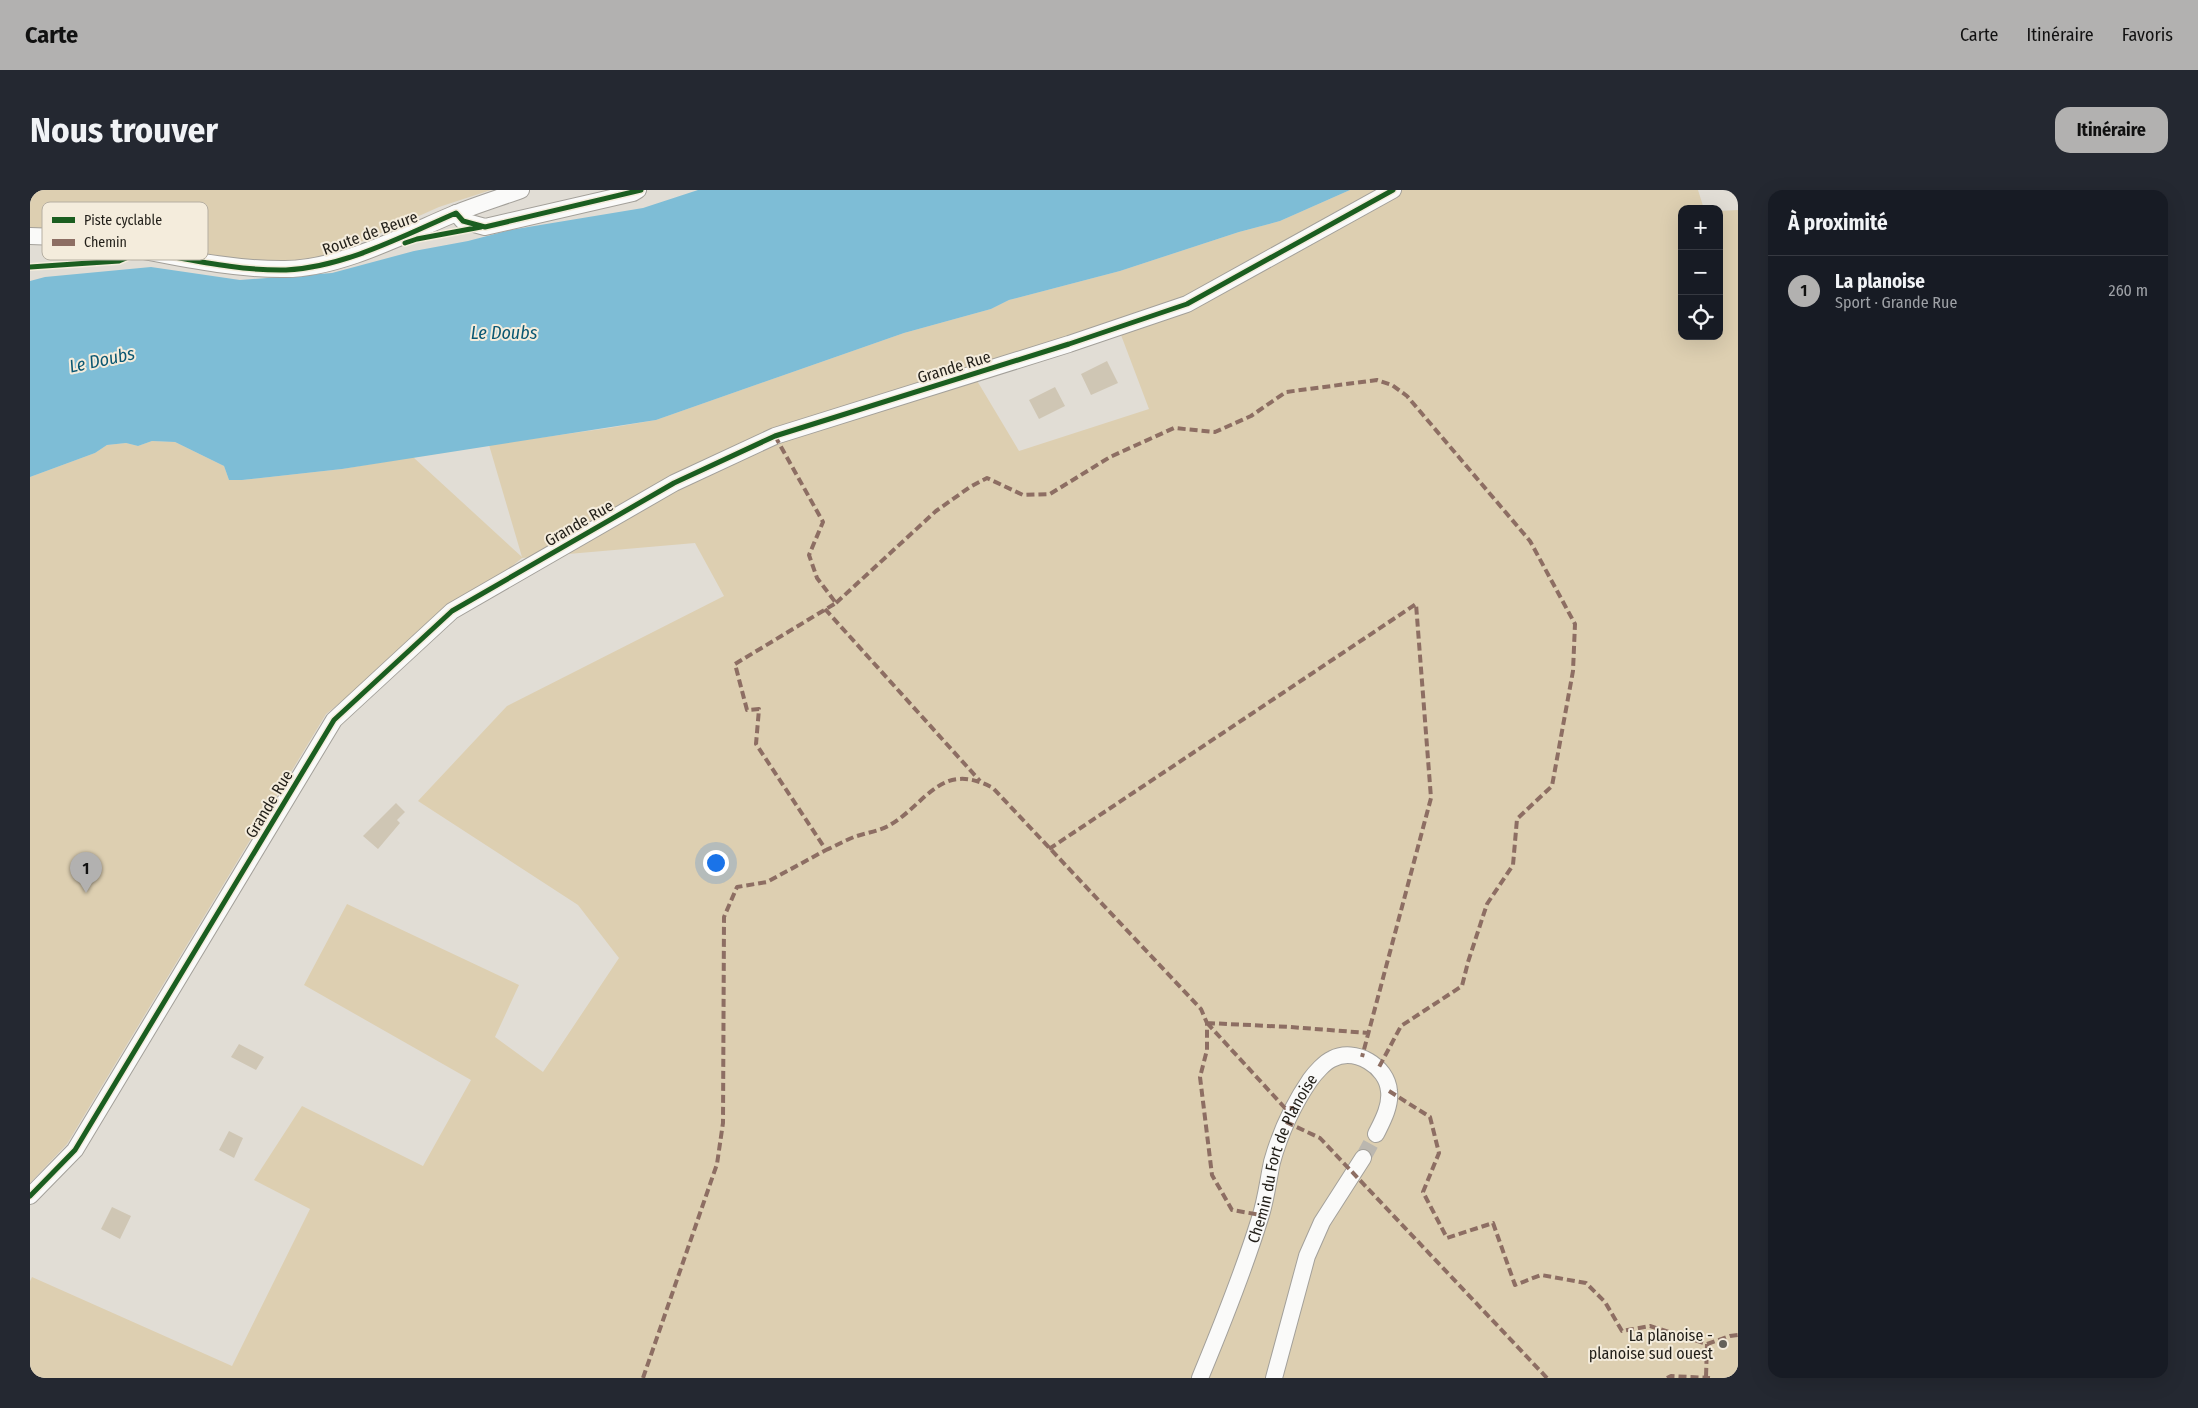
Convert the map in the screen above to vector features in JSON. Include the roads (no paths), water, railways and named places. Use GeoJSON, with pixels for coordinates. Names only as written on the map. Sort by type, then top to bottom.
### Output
{"type":"FeatureCollection","features":[{"type":"Feature","properties":{"kind":"street","name":"Route de Beure"},"geometry":{"type":"LineString","coordinates":[[195,260],[242,268],[287,270],[327,263],[371,250],[456,213],[521,190]]}},
{"type":"Feature","properties":{"kind":"street","name":"Grande Rue"},"geometry":{"type":"LineString","coordinates":[[30,1196],[75,1150],[334,720],[452,611],[674,483],[775,436],[1069,344],[1188,304],[1393,190]]}},
{"type":"Feature","properties":{"kind":"street"},"geometry":{"type":"LineString","coordinates":[[456,213],[464,221],[485,227],[635,192]]}},
{"type":"Feature","properties":{"kind":"street","name":"Chemin du Fort de Planoise"},"geometry":{"type":"LineString","coordinates":[[1200,1378],[1236,1289],[1261,1215],[1273,1161],[1286,1122],[1312,1078],[1332,1059],[1348,1055],[1362,1057],[1378,1069],[1386,1080],[1389,1091],[1388,1104],[1384,1119],[1376,1134]]}},
{"type":"Feature","properties":{"kind":"street"},"geometry":{"type":"LineString","coordinates":[[1274,1378],[1307,1256],[1322,1222],[1362,1158]]}},
{"type":"Feature","properties":{"kind":"water","name":"Le Doubs"},"geometry":{"type":"Polygon","coordinates":[[[698,190],[1350,190],[1280,221],[1239,232],[1120,271],[1009,300],[991,309],[904,333],[656,420],[342,469],[242,480],[229,480],[224,466],[175,442],[152,441],[138,446],[126,443],[107,445],[95,453],[30,477],[30,281],[45,277],[151,267],[240,280],[332,273],[414,251],[468,241],[510,230],[643,208],[698,190]]]}},
{"type":"Feature","properties":{"kind":"tunnel"},"geometry":{"type":"LineString","coordinates":[[1363,1158],[1376,1134]]}},
{"type":"Feature","properties":{"kind":"place","name":"La planoise"},"geometry":{"type":"Point","coordinates":[86,893]}},
{"type":"Feature","properties":{"kind":"place","name":"La planoise - planoise sud ouest"},"geometry":{"type":"Point","coordinates":[1723,1344]}}]}
